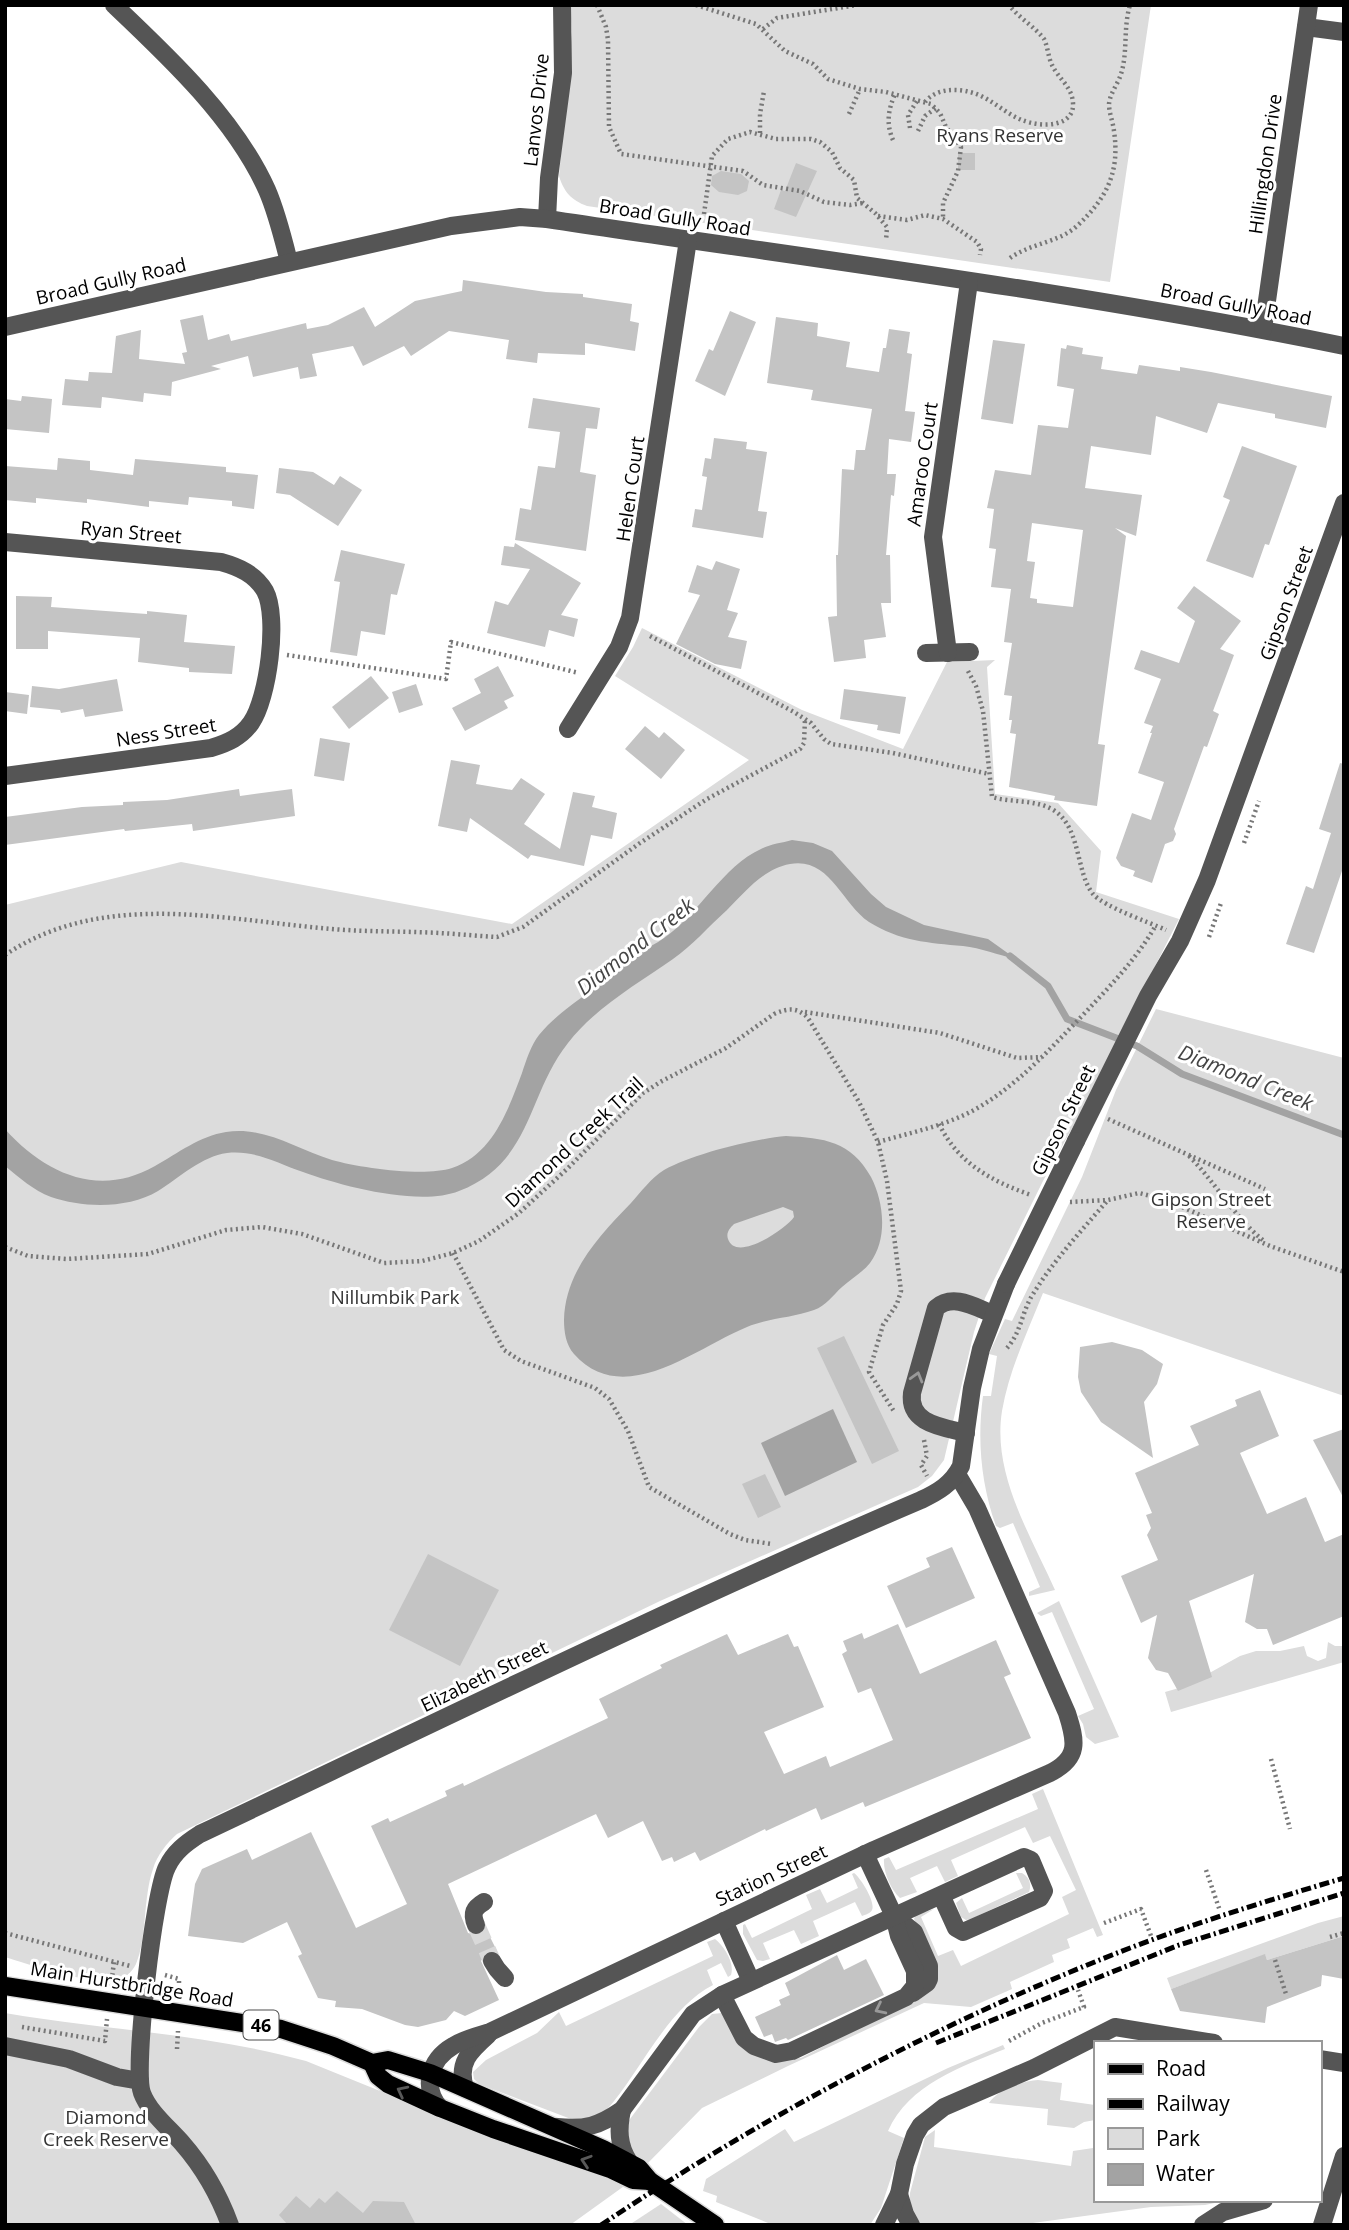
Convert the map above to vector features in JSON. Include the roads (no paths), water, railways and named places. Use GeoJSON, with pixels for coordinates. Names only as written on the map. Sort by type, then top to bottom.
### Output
{"type":"FeatureCollection","features":[{"type":"Feature","properties":{"kind":"main road","name":"Main Hurstbridge Road"},"geometry":{"type":"LineString","coordinates":[[5,1986],[281,2029],[333,2046],[372,2063],[388,2060],[430,2073],[557,2127],[629,2162],[646,2174],[650,2181],[715,2225]]}},
{"type":"Feature","properties":{"kind":"main road","name":"Main Hurstbridge Road"},"geometry":{"type":"LineString","coordinates":[[372,2063],[378,2076],[388,2084],[440,2108],[610,2169],[633,2180],[650,2181]]}},
{"type":"Feature","properties":{"kind":"street"},"geometry":{"type":"LineString","coordinates":[[114,5],[183,74],[244,151],[267,190],[289,262]]}},
{"type":"Feature","properties":{"kind":"street","name":"Lanvos Drive"},"geometry":{"type":"LineString","coordinates":[[547,219],[549,178],[563,73],[562,5]]}},
{"type":"Feature","properties":{"kind":"street","name":"Hillingdon Drive"},"geometry":{"type":"LineString","coordinates":[[1263,329],[1309,5]]}},
{"type":"Feature","properties":{"kind":"street"},"geometry":{"type":"LineString","coordinates":[[1306,27],[1344,32]]}},
{"type":"Feature","properties":{"kind":"street","name":"Broad Gully Road"},"geometry":{"type":"LineString","coordinates":[[5,327],[451,226],[520,218],[547,219],[1158,310],[1344,346]]}},
{"type":"Feature","properties":{"kind":"street","name":"Helen Court"},"geometry":{"type":"LineString","coordinates":[[568,729],[619,647],[630,618],[688,240]]}},
{"type":"Feature","properties":{"kind":"street","name":"Amaroo Court"},"geometry":{"type":"LineString","coordinates":[[926,653],[958,652],[933,537],[969,282]]}},
{"type":"Feature","properties":{"kind":"street","name":"Gipson Street"},"geometry":{"type":"LineString","coordinates":[[957,1474],[961,1466],[976,1367],[993,1314],[1148,996],[1182,936],[1207,880],[1344,503]]}},
{"type":"Feature","properties":{"kind":"street","name":"Ryan Street"},"geometry":{"type":"LineString","coordinates":[[5,542],[221,562],[250,574]]}},
{"type":"Feature","properties":{"kind":"street","name":"Ness Street"},"geometry":{"type":"LineString","coordinates":[[5,776],[211,748],[228,743],[241,734],[258,712],[272,629],[266,592],[250,574]]}},
{"type":"Feature","properties":{"kind":"street"},"geometry":{"type":"LineString","coordinates":[[966,1433],[922,1420],[912,1406],[912,1393],[936,1308],[949,1301],[956,1301],[993,1314]]}},
{"type":"Feature","properties":{"kind":"street","name":"Elizabeth Street"},"geometry":{"type":"LineString","coordinates":[[140,2081],[144,2008],[162,1879],[175,1854],[186,1843],[615,1636],[936,1493],[957,1474]]}},
{"type":"Feature","properties":{"kind":"street","name":"Station Street"},"geometry":{"type":"LineString","coordinates":[[430,2073],[440,2056],[450,2047],[490,2032],[865,1854],[1064,1765],[1074,1741],[1067,1713],[977,1508],[957,1474]]}},
{"type":"Feature","properties":{"kind":"street"},"geometry":{"type":"LineString","coordinates":[[722,1994],[744,2038],[761,2050],[776,2053],[792,2051],[906,1997],[915,1986],[916,1977],[894,1916],[865,1854]]}},
{"type":"Feature","properties":{"kind":"street"},"geometry":{"type":"LineString","coordinates":[[557,2127],[586,2128],[606,2120],[622,2109],[693,2014],[722,1994],[1024,1857],[1031,1860],[1044,1891],[1040,1898],[963,1932],[956,1928],[941,1895]]}},
{"type":"Feature","properties":{"kind":"street"},"geometry":{"type":"LineString","coordinates":[[476,1925],[473,1914],[485,1902]]}},
{"type":"Feature","properties":{"kind":"street"},"geometry":{"type":"LineString","coordinates":[[724,1921],[751,1980]]}},
{"type":"Feature","properties":{"kind":"street"},"geometry":{"type":"LineString","coordinates":[[492,1961],[505,1978]]}},
{"type":"Feature","properties":{"kind":"street"},"geometry":{"type":"LineString","coordinates":[[884,2225],[899,2194],[910,2146],[921,2125],[944,2107],[1115,2027],[1202,2041]]}},
{"type":"Feature","properties":{"kind":"street","name":"Station Street"},"geometry":{"type":"LineString","coordinates":[[466,2088],[463,2063],[471,2050],[490,2032]]}},
{"type":"Feature","properties":{"kind":"street"},"geometry":{"type":"LineString","coordinates":[[5,2046],[69,2059],[117,2077],[140,2081],[146,2101],[208,2177],[230,2225]]}},
{"type":"Feature","properties":{"kind":"street"},"geometry":{"type":"LineString","coordinates":[[1321,2059],[1344,2063]]}},
{"type":"Feature","properties":{"kind":"street"},"geometry":{"type":"LineString","coordinates":[[430,2073],[429,2093],[440,2108]]}},
{"type":"Feature","properties":{"kind":"street"},"geometry":{"type":"LineString","coordinates":[[622,2109],[619,2139],[629,2162]]}},
{"type":"Feature","properties":{"kind":"street"},"geometry":{"type":"LineString","coordinates":[[1321,2179],[1341,2163]]}},
{"type":"Feature","properties":{"kind":"street"},"geometry":{"type":"LineString","coordinates":[[1322,2225],[1341,2163]]}},
{"type":"Feature","properties":{"kind":"street"},"geometry":{"type":"LineString","coordinates":[[899,2194],[911,2225]]}},
{"type":"Feature","properties":{"kind":"street"},"geometry":{"type":"LineString","coordinates":[[1203,2225],[1223,2212],[1257,2202]]}},
{"type":"Feature","properties":{"kind":"water"},"geometry":{"type":"Polygon","coordinates":[[[792,840],[813,843],[832,851],[886,907],[924,925],[988,939],[1016,959],[976,948],[903,937],[880,928],[859,914],[825,874],[815,867],[790,864],[771,871],[755,882],[687,948],[617,997],[579,1030],[554,1063],[515,1145],[501,1163],[483,1178],[459,1191],[424,1197],[381,1193],[319,1177],[257,1155],[227,1153],[209,1158],[146,1197],[119,1204],[91,1205],[64,1201],[44,1194],[5,1166],[5,1129],[37,1158],[55,1169],[93,1180],[114,1180],[134,1175],[207,1137],[240,1131],[267,1135],[332,1160],[359,1166],[410,1172],[452,1168],[478,1152],[497,1129],[505,1116],[534,1043],[554,1020],[633,957],[676,929],[723,878],[748,857],[768,846],[792,840]]]}},
{"type":"Feature","properties":{"kind":"water"},"geometry":{"type":"Polygon","coordinates":[[[786,1136],[824,1140],[845,1149],[863,1165],[879,1198],[882,1220],[880,1243],[870,1263],[818,1308],[747,1327],[660,1369],[638,1375],[615,1376],[594,1370],[574,1354],[567,1342],[564,1325],[570,1286],[596,1242],[646,1185],[664,1170],[691,1158],[786,1136]],[[783,1207],[734,1224],[728,1231],[728,1239],[733,1245],[741,1247],[761,1242],[789,1222],[794,1217],[793,1211],[783,1207]]]}},
{"type":"Feature","properties":{"kind":"water"},"geometry":{"type":"Polygon","coordinates":[[[833,1409],[857,1462],[785,1496],[761,1443],[833,1409]]]}},
{"type":"Feature","properties":{"kind":"waterway","name":"Diamond Creek"},"geometry":{"type":"LineString","coordinates":[[1010,956],[1048,986],[1067,1019],[1137,1046],[1182,1074],[1344,1135]]}},
{"type":"Feature","properties":{"kind":"tunnel"},"geometry":{"type":"LineString","coordinates":[[476,1925],[492,1961]]}},
{"type":"Feature","properties":{"kind":"railway"},"geometry":{"type":"LineString","coordinates":[[601,2225],[786,2111],[849,2076],[979,2012],[1141,1944],[1344,1878]]}},
{"type":"Feature","properties":{"kind":"railway"},"geometry":{"type":"LineString","coordinates":[[936,2043],[1179,1945],[1344,1893]]}},
{"type":"Feature","properties":{"kind":"park label","name":"Ryans Reserve"},"geometry":{"type":"Point","coordinates":[1000,135]}},
{"type":"Feature","properties":{"kind":"park label","name":"Gipson Street Reserve"},"geometry":{"type":"Point","coordinates":[1211,1210]}},
{"type":"Feature","properties":{"kind":"park label","name":"Nillumbik Park"},"geometry":{"type":"Point","coordinates":[395,1297]}},
{"type":"Feature","properties":{"kind":"park label","name":"Diamond Creek Reserve"},"geometry":{"type":"Point","coordinates":[106,2128]}}]}
